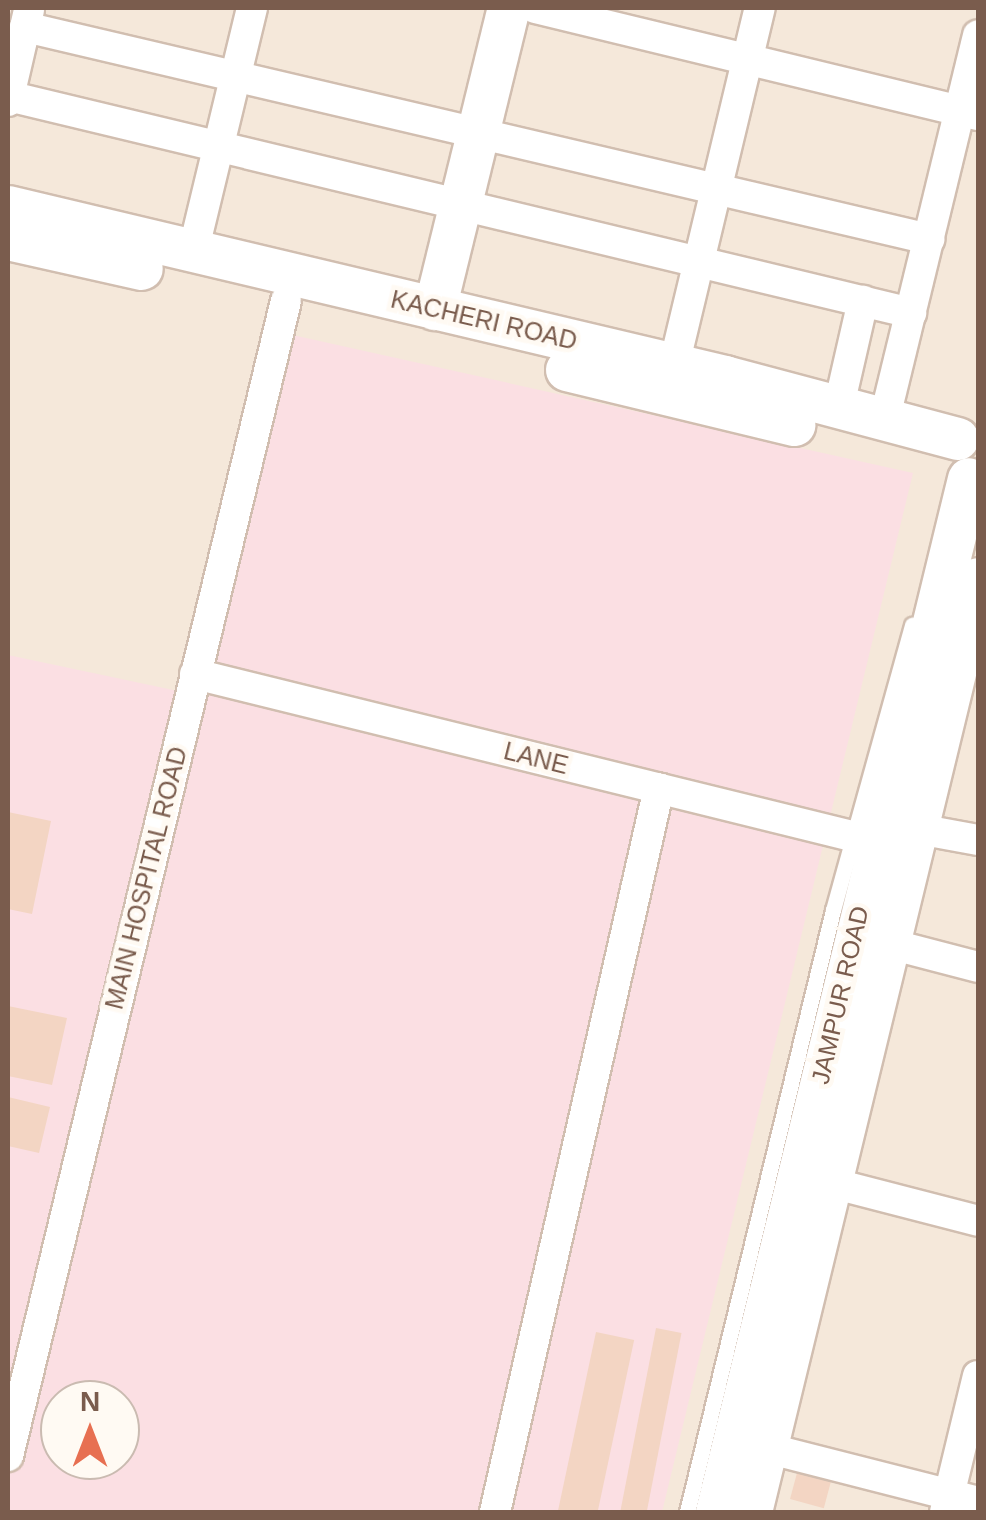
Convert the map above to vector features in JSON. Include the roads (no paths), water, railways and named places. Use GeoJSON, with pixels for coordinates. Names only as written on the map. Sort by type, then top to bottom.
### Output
{"type":"FeatureCollection","features":[{"type":"Feature","properties":{"kind":"main road"},"geometry":{"type":"LineString","coordinates":[[436,309],[509,8]]}},
{"type":"Feature","properties":{"kind":"main road","name":"KACHERI ROAD"},"geometry":{"type":"LineString","coordinates":[[8,207],[674,364],[884,421],[966,457]]}},
{"type":"Feature","properties":{"kind":"main road","name":"KACHERI ROAD"},"geometry":{"type":"LineString","coordinates":[[8,239],[966,457]]}},
{"type":"Feature","properties":{"kind":"main road","name":"JAMPUR ROAD"},"geometry":{"type":"LineString","coordinates":[[717,1512],[865,838],[966,457]]}},
{"type":"Feature","properties":{"kind":"main road","name":"JAMPUR ROAD"},"geometry":{"type":"LineString","coordinates":[[751,1512],[966,685],[978,579]]}},
{"type":"Feature","properties":{"kind":"street"},"geometry":{"type":"LineString","coordinates":[[193,252],[252,8]]}},
{"type":"Feature","properties":{"kind":"street"},"geometry":{"type":"LineString","coordinates":[[536,8],[969,113]]}},
{"type":"Feature","properties":{"kind":"street"},"geometry":{"type":"LineString","coordinates":[[674,364],[760,8]]}},
{"type":"Feature","properties":{"kind":"street"},"geometry":{"type":"LineString","coordinates":[[911,313],[8,98],[27,17],[235,76],[929,238]]}},
{"type":"Feature","properties":{"kind":"street"},"geometry":{"type":"LineString","coordinates":[[884,421],[929,238],[969,113],[978,35]]}},
{"type":"Feature","properties":{"kind":"street","name":"MAIN HOSPITAL ROAD"},"geometry":{"type":"LineString","coordinates":[[8,1456],[286,301]]}},
{"type":"Feature","properties":{"kind":"street"},"geometry":{"type":"LineString","coordinates":[[838,410],[864,301]]}},
{"type":"Feature","properties":{"kind":"street","name":"LANE"},"geometry":{"type":"LineString","coordinates":[[195,674],[865,838]]}},
{"type":"Feature","properties":{"kind":"street"},"geometry":{"type":"LineString","coordinates":[[494,1512],[659,788]]}},
{"type":"Feature","properties":{"kind":"street"},"geometry":{"type":"LineString","coordinates":[[865,838],[926,829],[978,840]]}},
{"type":"Feature","properties":{"kind":"street"},"geometry":{"type":"LineString","coordinates":[[897,946],[978,967]]}},
{"type":"Feature","properties":{"kind":"street"},"geometry":{"type":"LineString","coordinates":[[847,1187],[978,1221]]}},
{"type":"Feature","properties":{"kind":"street"},"geometry":{"type":"LineString","coordinates":[[782,1452],[958,1503],[978,1376]]}},
{"type":"Feature","properties":{"kind":"lane"},"geometry":{"type":"LineString","coordinates":[[921,593],[966,457]]}},
{"type":"Feature","properties":{"kind":"lane"},"geometry":{"type":"LineString","coordinates":[[686,1512],[865,838],[916,612]]}},
{"type":"Feature","properties":{"kind":"lane"},"geometry":{"type":"LineString","coordinates":[[966,685],[978,638]]}},
{"type":"Feature","properties":{"kind":"lane"},"geometry":{"type":"LineString","coordinates":[[769,1512],[847,1187],[897,946]]}}]}
